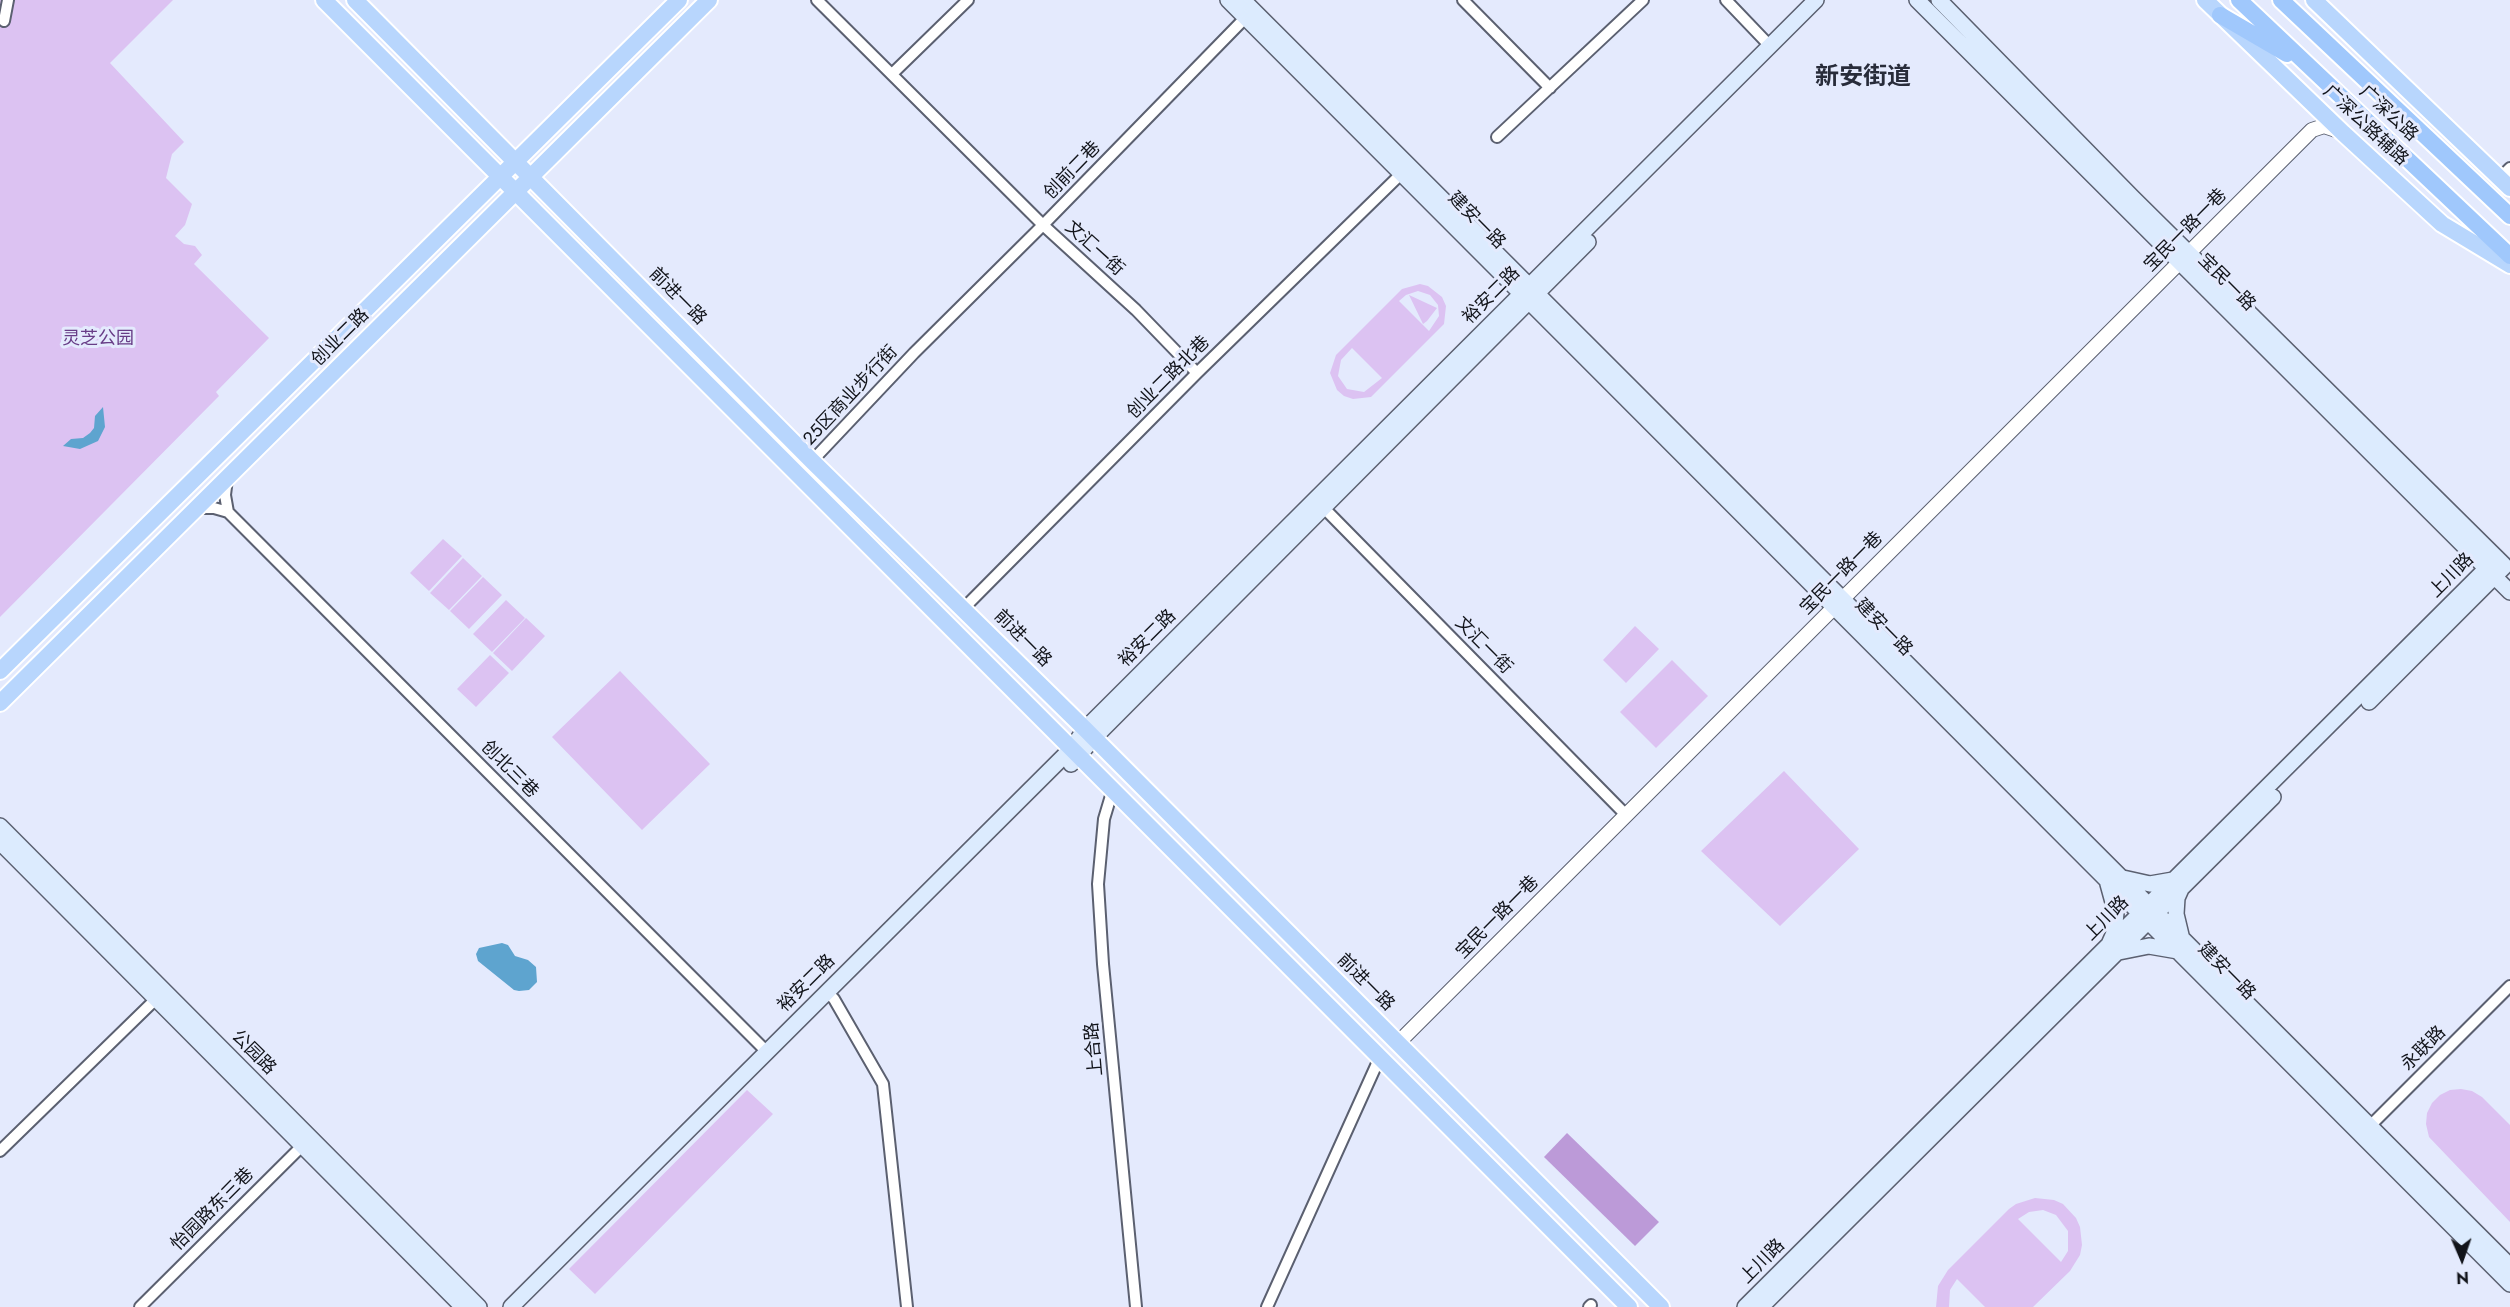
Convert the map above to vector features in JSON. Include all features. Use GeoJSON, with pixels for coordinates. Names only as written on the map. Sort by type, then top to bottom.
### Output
{"type":"FeatureCollection","features":[{"type":"Feature","properties":{"kind":"highway","name":"广深公路"},"geometry":{"type":"LineString","coordinates":[[2239,0],[2510,256]]}},
{"type":"Feature","properties":{"kind":"highway","name":"广深公路"},"geometry":{"type":"LineString","coordinates":[[2281,0],[2510,216]]}},
{"type":"Feature","properties":{"kind":"highway"},"geometry":{"type":"LineString","coordinates":[[2220,15],[2315,71]]}},
{"type":"Feature","properties":{"kind":"main road"},"geometry":{"type":"LineString","coordinates":[[324,0],[1629,1307]]}},
{"type":"Feature","properties":{"kind":"main road","name":"前进一路"},"geometry":{"type":"LineString","coordinates":[[355,0],[812,461],[979,624],[1661,1307]]}},
{"type":"Feature","properties":{"kind":"main road","name":"创业二路"},"geometry":{"type":"LineString","coordinates":[[0,671],[679,0]]}},
{"type":"Feature","properties":{"kind":"main road","name":"创业二路"},"geometry":{"type":"LineString","coordinates":[[0,703],[709,0]]}},
{"type":"Feature","properties":{"kind":"main road","name":"建安一路"},"geometry":{"type":"LineString","coordinates":[[1228,0],[1247,9],[2365,1130],[2510,1284]]}},
{"type":"Feature","properties":{"kind":"main road","name":"裕安二路"},"geometry":{"type":"LineString","coordinates":[[1530,293],[1816,0]]}},
{"type":"Feature","properties":{"kind":"main road","name":"裕安二路"},"geometry":{"type":"LineString","coordinates":[[525,1307],[831,996],[1076,752],[1089,734],[1319,503],[1830,0]]}},
{"type":"Feature","properties":{"kind":"main road","name":"宝民一路"},"geometry":{"type":"LineString","coordinates":[[1917,0],[2499,568],[2510,592]]}},
{"type":"Feature","properties":{"kind":"main road","name":"宝民一路"},"geometry":{"type":"LineString","coordinates":[[1939,0],[2184,259]]}},
{"type":"Feature","properties":{"kind":"main road","name":"广深公路辅路"},"geometry":{"type":"LineString","coordinates":[[2205,0],[2343,134],[2442,224],[2510,265]]}},
{"type":"Feature","properties":{"kind":"main road"},"geometry":{"type":"LineString","coordinates":[[2313,0],[2507,178]]}},
{"type":"Feature","properties":{"kind":"main road","name":"建安一路"},"geometry":{"type":"LineString","coordinates":[[1247,9],[1401,174],[1530,293]]}},
{"type":"Feature","properties":{"kind":"main road"},"geometry":{"type":"LineString","coordinates":[[380,55],[392,56],[396,51],[396,41]]}},
{"type":"Feature","properties":{"kind":"main road","name":"上川路"},"geometry":{"type":"LineString","coordinates":[[1761,1307],[2113,949],[2499,568]]}},
{"type":"Feature","properties":{"kind":"main road"},"geometry":{"type":"LineString","coordinates":[[963,639],[973,641],[979,638],[981,631],[979,624]]}},
{"type":"Feature","properties":{"kind":"main road","name":"公园路"},"geometry":{"type":"LineString","coordinates":[[0,826],[160,995]]}},
{"type":"Feature","properties":{"kind":"main road","name":"公园路"},"geometry":{"type":"LineString","coordinates":[[0,842],[160,995],[306,1141],[480,1307]]}},
{"type":"Feature","properties":{"kind":"main road"},"geometry":{"type":"LineString","coordinates":[[2113,878],[2150,884],[2178,884],[2176,914],[2181,945],[2113,949],[2116,913],[2113,878]]}},
{"type":"Feature","properties":{"kind":"main road","name":"上川路"},"geometry":{"type":"LineString","coordinates":[[1745,1307],[2113,949]]}},
{"type":"Feature","properties":{"kind":"main road","name":"裕安二路"},"geometry":{"type":"LineString","coordinates":[[511,1307],[767,1052],[831,996]]}},
{"type":"Feature","properties":{"kind":"main road","name":"建安一路"},"geometry":{"type":"LineString","coordinates":[[2365,1130],[2510,1266]]}},
{"type":"Feature","properties":{"kind":"main road","name":"公园路"},"geometry":{"type":"LineString","coordinates":[[306,1141],[463,1307]]}},
{"type":"Feature","properties":{"kind":"street"},"geometry":{"type":"LineString","coordinates":[[4,21],[8,0]]}},
{"type":"Feature","properties":{"kind":"street","name":"文汇一街"},"geometry":{"type":"LineString","coordinates":[[817,0],[1043,225],[1136,310],[1197,373]]}},
{"type":"Feature","properties":{"kind":"street"},"geometry":{"type":"LineString","coordinates":[[892,74],[968,0]]}},
{"type":"Feature","properties":{"kind":"street"},"geometry":{"type":"LineString","coordinates":[[1463,0],[1550,88]]}},
{"type":"Feature","properties":{"kind":"street"},"geometry":{"type":"LineString","coordinates":[[1497,137],[1643,0]]}},
{"type":"Feature","properties":{"kind":"street"},"geometry":{"type":"LineString","coordinates":[[1726,0],[1770,46]]}},
{"type":"Feature","properties":{"kind":"street","name":"创前二巷"},"geometry":{"type":"LineString","coordinates":[[914,353],[1043,225],[1247,9]]}},
{"type":"Feature","properties":{"kind":"street"},"geometry":{"type":"LineString","coordinates":[[2308,100],[2316,117],[2312,130]]}},
{"type":"Feature","properties":{"kind":"street"},"geometry":{"type":"LineString","coordinates":[[2312,130],[2331,126],[2343,134]]}},
{"type":"Feature","properties":{"kind":"street","name":"宝民一路一巷"},"geometry":{"type":"LineString","coordinates":[[1398,1043],[2312,130]]}},
{"type":"Feature","properties":{"kind":"street","name":"创业二路北巷"},"geometry":{"type":"LineString","coordinates":[[963,609],[1197,373],[1401,174]]}},
{"type":"Feature","properties":{"kind":"street","name":"25区商业步行街"},"geometry":{"type":"LineString","coordinates":[[812,461],[914,353]]}},
{"type":"Feature","properties":{"kind":"street"},"geometry":{"type":"LineString","coordinates":[[196,508],[214,508],[228,512],[225,495],[227,479]]}},
{"type":"Feature","properties":{"kind":"street","name":"文汇一街"},"geometry":{"type":"LineString","coordinates":[[1319,503],[1626,815]]}},
{"type":"Feature","properties":{"kind":"street","name":"创北三巷"},"geometry":{"type":"LineString","coordinates":[[228,512],[767,1052]]}},
{"type":"Feature","properties":{"kind":"street","name":"上合路"},"geometry":{"type":"LineString","coordinates":[[1113,789],[1104,819],[1098,884],[1103,964],[1136,1307]]}},
{"type":"Feature","properties":{"kind":"street","name":"永联路"},"geometry":{"type":"LineString","coordinates":[[2365,1130],[2510,986]]}},
{"type":"Feature","properties":{"kind":"street"},"geometry":{"type":"LineString","coordinates":[[0,1151],[160,995]]}},
{"type":"Feature","properties":{"kind":"street"},"geometry":{"type":"LineString","coordinates":[[831,996],[883,1084],[907,1307]]}},
{"type":"Feature","properties":{"kind":"street"},"geometry":{"type":"LineString","coordinates":[[1267,1307],[1380,1057]]}},
{"type":"Feature","properties":{"kind":"street","name":"怡园路东三巷"},"geometry":{"type":"LineString","coordinates":[[140,1307],[306,1141]]}},
{"type":"Feature","properties":{"kind":"green space","name":"灵芝公园"},"geometry":{"type":"Polygon","coordinates":[[[0,0],[173,0],[110,63],[184,142],[172,154],[166,178],[192,204],[185,225],[175,236],[184,244],[195,246],[202,255],[194,264],[269,338],[216,392],[219,396],[0,617],[0,0]]]}},
{"type":"Feature","properties":{"kind":"green space"},"geometry":{"type":"Polygon","coordinates":[[[1420,284],[1428,286],[1442,297],[1446,306],[1444,324],[1371,397],[1353,399],[1344,396],[1337,390],[1330,373],[1336,355],[1402,289],[1420,284]],[[1418,291],[1406,295],[1399,301],[1429,331],[1439,316],[1438,305],[1430,295],[1418,291]],[[1352,348],[1341,360],[1338,376],[1347,389],[1364,392],[1382,378],[1352,348]]]}},
{"type":"Feature","properties":{"kind":"green space"},"geometry":{"type":"Polygon","coordinates":[[[1409,295],[1437,308],[1423,324],[1409,295]]]}},
{"type":"Feature","properties":{"kind":"green space"},"geometry":{"type":"Polygon","coordinates":[[[443,539],[462,556],[429,591],[410,573],[443,539]]]}},
{"type":"Feature","properties":{"kind":"green space"},"geometry":{"type":"Polygon","coordinates":[[[463,558],[482,576],[449,610],[430,593],[463,558]]]}},
{"type":"Feature","properties":{"kind":"green space"},"geometry":{"type":"Polygon","coordinates":[[[483,577],[502,595],[469,629],[450,611],[483,577]]]}},
{"type":"Feature","properties":{"kind":"green space"},"geometry":{"type":"Polygon","coordinates":[[[506,600],[525,618],[492,652],[473,634],[506,600]]]}},
{"type":"Feature","properties":{"kind":"green space"},"geometry":{"type":"Polygon","coordinates":[[[526,618],[545,636],[512,671],[493,653],[526,618]]]}},
{"type":"Feature","properties":{"kind":"green space"},"geometry":{"type":"Polygon","coordinates":[[[1635,626],[1659,649],[1626,683],[1603,660],[1635,626]]]}},
{"type":"Feature","properties":{"kind":"green space"},"geometry":{"type":"Polygon","coordinates":[[[490,655],[509,673],[476,707],[457,689],[490,655]]]}},
{"type":"Feature","properties":{"kind":"green space"},"geometry":{"type":"Polygon","coordinates":[[[1672,660],[1708,696],[1656,748],[1620,712],[1672,660]]]}},
{"type":"Feature","properties":{"kind":"green space"},"geometry":{"type":"Polygon","coordinates":[[[620,671],[710,764],[642,830],[552,737],[620,671]]]}},
{"type":"Feature","properties":{"kind":"green space"},"geometry":{"type":"Polygon","coordinates":[[[1784,771],[1859,849],[1780,926],[1701,851],[1784,771]]]}},
{"type":"Feature","properties":{"kind":"green space"},"geometry":{"type":"Polygon","coordinates":[[[747,1090],[773,1114],[595,1294],[569,1269],[747,1090]]]}},
{"type":"Feature","properties":{"kind":"green space"},"geometry":{"type":"Polygon","coordinates":[[[2450,1090],[2472,1091],[2482,1097],[2510,1125],[2510,1222],[2429,1137],[2426,1124],[2427,1113],[2432,1103],[2440,1095],[2450,1090]]]}},
{"type":"Feature","properties":{"kind":"green space"},"geometry":{"type":"Polygon","coordinates":[[[2035,1198],[2054,1200],[2063,1204],[2076,1218],[2080,1227],[2082,1245],[2080,1255],[2070,1271],[2033,1307],[1985,1307],[1957,1279],[1950,1290],[1949,1307],[1936,1307],[1938,1286],[1948,1270],[2016,1204],[2035,1198]],[[2043,1210],[2029,1212],[2018,1219],[2061,1262],[2068,1251],[2068,1231],[2056,1215],[2043,1210]]]}},
{"type":"Feature","properties":{"kind":"shaded area"},"geometry":{"type":"Polygon","coordinates":[[[1567,1133],[1659,1222],[1635,1246],[1544,1157],[1567,1133]]]}},
{"type":"Feature","properties":{"kind":"water"},"geometry":{"type":"Polygon","coordinates":[[[103,407],[105,427],[98,441],[80,449],[63,446],[71,439],[83,438],[90,433],[94,428],[95,416],[103,407]]]}},
{"type":"Feature","properties":{"kind":"water"},"geometry":{"type":"Polygon","coordinates":[[[502,943],[508,945],[515,956],[528,960],[536,967],[537,982],[529,990],[514,990],[478,961],[476,954],[479,948],[502,943]]]}},
{"type":"Feature","properties":{"kind":"district","name":"新安街道"},"geometry":{"type":"Point","coordinates":[1863,78]}}]}
